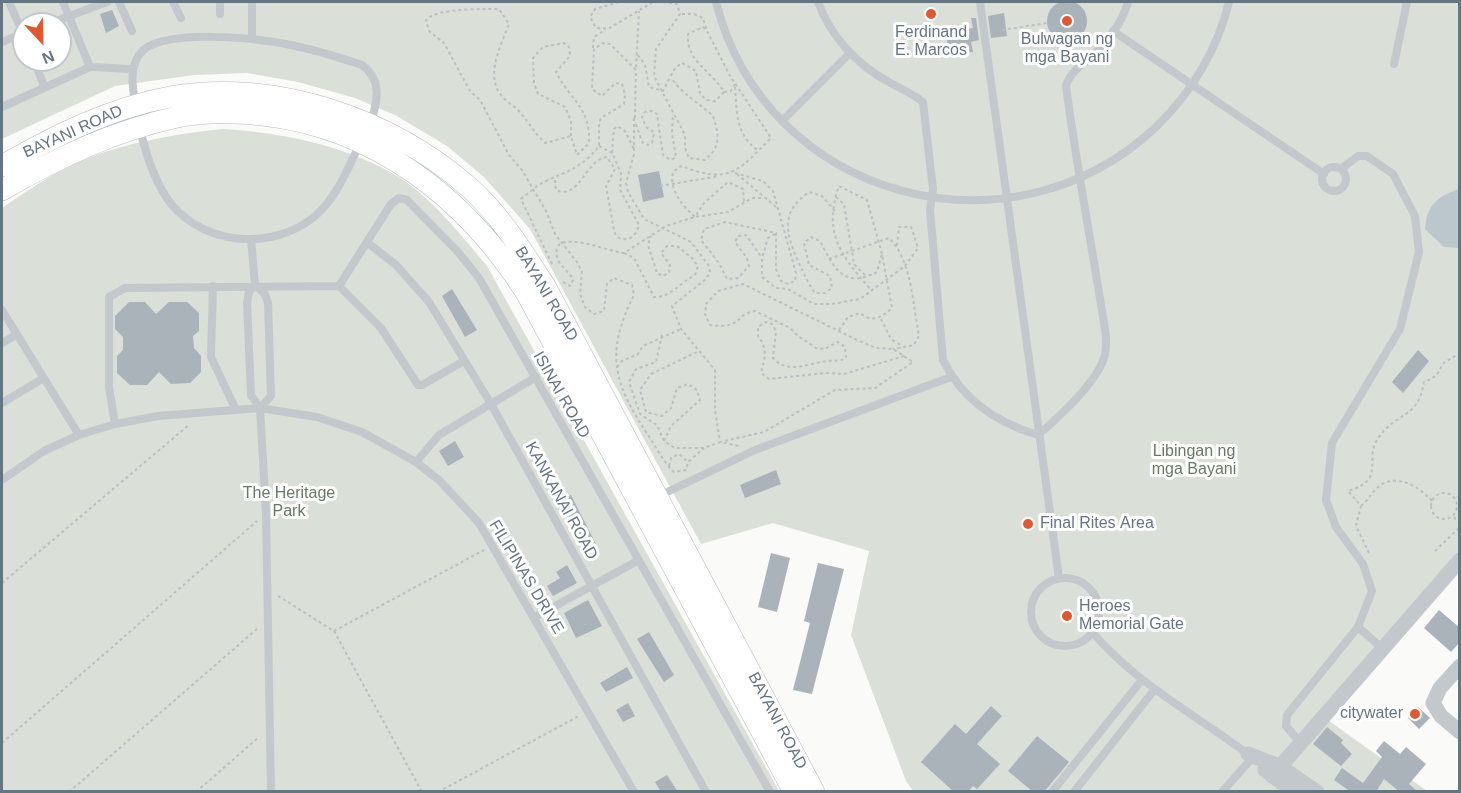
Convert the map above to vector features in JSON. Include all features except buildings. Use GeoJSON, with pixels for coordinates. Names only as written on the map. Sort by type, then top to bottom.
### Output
{"type":"FeatureCollection","features":[{"type":"Feature","properties":{"kind":"main road","name":"BAYANI ROAD"},"geometry":{"type":"LineString","coordinates":[[2,166],[83,124],[135,106],[170,97],[240,94],[286,99],[370,123],[438,163],[472,190],[522,250],[545,286],[814,792]]}},
{"type":"Feature","properties":{"kind":"main road","name":"BAYANI ROAD"},"geometry":{"type":"LineString","coordinates":[[2,190],[99,139],[177,117],[242,113],[286,118],[326,128],[394,158],[424,178],[456,205],[505,259],[557,349],[794,792]]}},
{"type":"Feature","properties":{"kind":"street"},"geometry":{"type":"LineString","coordinates":[[135,106],[140,128]]}},
{"type":"Feature","properties":{"kind":"street"},"geometry":{"type":"LineString","coordinates":[[361,142],[370,123]]}},
{"type":"Feature","properties":{"kind":"street"},"geometry":{"type":"LineString","coordinates":[[1275,771],[1460,560]]}},
{"type":"Feature","properties":{"kind":"street"},"geometry":{"type":"LineString","coordinates":[[1460,666],[1440,688],[1433,703],[1441,716],[1460,732]]}},
{"type":"Feature","properties":{"kind":"street"},"geometry":{"type":"LineString","coordinates":[[1251,756],[1317,792]]}},
{"type":"Feature","properties":{"kind":"street"},"geometry":{"type":"LineString","coordinates":[[1275,771],[1294,792]]}},
{"type":"Feature","properties":{"kind":"lane"},"geometry":{"type":"LineString","coordinates":[[72,16],[107,2]]}},
{"type":"Feature","properties":{"kind":"lane"},"geometry":{"type":"LineString","coordinates":[[118,2],[132,31]]}},
{"type":"Feature","properties":{"kind":"lane"},"geometry":{"type":"LineString","coordinates":[[173,2],[181,18]]}},
{"type":"Feature","properties":{"kind":"lane"},"geometry":{"type":"LineString","coordinates":[[220,2],[220,14]]}},
{"type":"Feature","properties":{"kind":"lane"},"geometry":{"type":"LineString","coordinates":[[252,2],[252,39]]}},
{"type":"Feature","properties":{"kind":"lane"},"geometry":{"type":"LineString","coordinates":[[716,2],[727,36],[741,67],[782,121],[807,144],[866,179],[898,191],[931,198],[969,201],[1007,199],[1044,191],[1080,179],[1113,161],[1143,139],[1170,114],[1193,84],[1212,51],[1229,2]]}},
{"type":"Feature","properties":{"kind":"lane"},"geometry":{"type":"LineString","coordinates":[[818,2],[834,32],[850,53],[870,71],[923,102],[943,360],[951,377],[966,395],[988,412],[1014,428],[1038,435]]}},
{"type":"Feature","properties":{"kind":"lane"},"geometry":{"type":"LineString","coordinates":[[980,2],[1059,578]]}},
{"type":"Feature","properties":{"kind":"lane"},"geometry":{"type":"LineString","coordinates":[[1038,435],[1078,395],[1105,356],[1106,336],[1066,86],[1072,74],[1097,51],[1113,31],[1128,2]]}},
{"type":"Feature","properties":{"kind":"lane"},"geometry":{"type":"LineString","coordinates":[[1394,64],[1407,2]]}},
{"type":"Feature","properties":{"kind":"lane"},"geometry":{"type":"LineString","coordinates":[[72,24],[90,67]]}},
{"type":"Feature","properties":{"kind":"lane"},"geometry":{"type":"LineString","coordinates":[[1113,31],[1324,174]]}},
{"type":"Feature","properties":{"kind":"lane"},"geometry":{"type":"LineString","coordinates":[[135,106],[133,69],[140,54],[148,46],[160,41],[199,38],[252,39],[288,44],[362,65],[372,73],[377,84],[377,104],[370,123]]}},
{"type":"Feature","properties":{"kind":"lane"},"geometry":{"type":"LineString","coordinates":[[782,121],[850,53]]}},
{"type":"Feature","properties":{"kind":"lane"},"geometry":{"type":"LineString","coordinates":[[2,107],[90,67],[133,69]]}},
{"type":"Feature","properties":{"kind":"lane"},"geometry":{"type":"LineString","coordinates":[[39,72],[44,86]]}},
{"type":"Feature","properties":{"kind":"lane"},"geometry":{"type":"LineString","coordinates":[[140,128],[152,169],[173,206],[189,220],[211,233],[251,239],[275,237],[295,230],[314,217],[341,183],[361,142]]}},
{"type":"Feature","properties":{"kind":"lane"},"geometry":{"type":"LineString","coordinates":[[1300,742],[1286,726],[1287,715],[1359,627],[1372,591],[1363,564],[1336,527],[1326,500],[1332,443],[1400,329],[1419,252],[1415,216],[1392,174],[1367,156],[1358,156],[1341,169],[1329,168],[1322,181],[1326,189],[1338,191],[1344,187],[1347,179],[1341,169]]}},
{"type":"Feature","properties":{"kind":"lane","name":"ISINAI ROAD"},"geometry":{"type":"LineString","coordinates":[[339,286],[391,204],[399,198],[407,200],[452,244],[479,278],[770,792]]}},
{"type":"Feature","properties":{"kind":"lane"},"geometry":{"type":"LineString","coordinates":[[251,239],[255,285],[247,303],[251,395],[260,408],[266,513],[271,792]]}},
{"type":"Feature","properties":{"kind":"lane","name":"KANKANAI ROAD"},"geometry":{"type":"LineString","coordinates":[[368,243],[396,265],[415,285],[464,361],[593,586],[706,792]]}},
{"type":"Feature","properties":{"kind":"lane"},"geometry":{"type":"LineString","coordinates":[[255,285],[265,294],[268,303],[271,396],[260,408]]}},
{"type":"Feature","properties":{"kind":"lane"},"geometry":{"type":"LineString","coordinates":[[213,286],[210,357],[236,410]]}},
{"type":"Feature","properties":{"kind":"lane"},"geometry":{"type":"LineString","coordinates":[[116,424],[109,387],[109,297],[125,288],[339,286],[381,328],[418,385],[422,385],[464,361]]}},
{"type":"Feature","properties":{"kind":"lane"},"geometry":{"type":"LineString","coordinates":[[2,310],[42,380],[79,435]]}},
{"type":"Feature","properties":{"kind":"lane"},"geometry":{"type":"LineString","coordinates":[[2,343],[16,334]]}},
{"type":"Feature","properties":{"kind":"lane"},"geometry":{"type":"LineString","coordinates":[[416,462],[440,435],[536,377]]}},
{"type":"Feature","properties":{"kind":"lane"},"geometry":{"type":"LineString","coordinates":[[657,496],[755,450],[951,377]]}},
{"type":"Feature","properties":{"kind":"lane"},"geometry":{"type":"LineString","coordinates":[[2,403],[42,380]]}},
{"type":"Feature","properties":{"kind":"lane","name":"FILIPINAS DRIVE"},"geometry":{"type":"LineString","coordinates":[[2,480],[44,451],[79,435],[116,424],[205,412],[260,408],[317,417],[362,432],[416,462],[460,501],[493,545],[634,792]]}},
{"type":"Feature","properties":{"kind":"lane"},"geometry":{"type":"LineString","coordinates":[[535,617],[639,560]]}},
{"type":"Feature","properties":{"kind":"lane"},"geometry":{"type":"LineString","coordinates":[[1059,578],[1080,582],[1092,591],[1099,612],[1093,633],[1073,646],[1058,646],[1043,640],[1033,627],[1030,612],[1034,596],[1044,585],[1059,578]]}},
{"type":"Feature","properties":{"kind":"lane"},"geometry":{"type":"LineString","coordinates":[[1359,627],[1382,648]]}},
{"type":"Feature","properties":{"kind":"lane"},"geometry":{"type":"LineString","coordinates":[[1093,633],[1115,658],[1141,681],[1251,756],[1222,792]]}},
{"type":"Feature","properties":{"kind":"lane"},"geometry":{"type":"LineString","coordinates":[[1052,792],[1141,681]]}},
{"type":"Feature","properties":{"kind":"lane"},"geometry":{"type":"LineString","coordinates":[[1074,792],[1154,690]]}},
{"type":"Feature","properties":{"kind":"path"},"geometry":{"type":"LineString","coordinates":[[608,28],[596,28],[590,17],[595,9],[619,2]]}},
{"type":"Feature","properties":{"kind":"path"},"geometry":{"type":"LineString","coordinates":[[600,146],[598,121],[602,114],[624,104],[626,94],[622,84],[615,83],[602,96],[592,89],[594,37],[653,2]]}},
{"type":"Feature","properties":{"kind":"path"},"geometry":{"type":"LineString","coordinates":[[663,2],[677,4],[681,14]]}},
{"type":"Feature","properties":{"kind":"path"},"geometry":{"type":"LineString","coordinates":[[571,136],[545,142],[533,131],[514,105],[501,96],[495,85],[494,71],[509,24],[499,9],[450,10],[426,20],[429,31],[444,43],[470,91],[480,100],[509,155],[533,189],[561,244],[582,272],[580,294],[585,307],[594,314],[604,311],[608,284],[614,278],[632,285],[634,295],[616,337],[616,367],[618,379],[642,426],[674,472],[682,473],[688,462],[704,448]]}},
{"type":"Feature","properties":{"kind":"path"},"geometry":{"type":"LineString","coordinates":[[639,12],[634,149],[626,183],[628,192],[644,219],[661,230],[691,242],[709,266],[710,272],[706,279],[672,306],[681,329],[715,370],[720,442]]}},
{"type":"Feature","properties":{"kind":"path"},"geometry":{"type":"LineString","coordinates":[[681,14],[694,14],[703,18],[735,84],[771,138],[735,173]]}},
{"type":"Feature","properties":{"kind":"path"},"geometry":{"type":"LineString","coordinates":[[672,78],[674,84],[689,93],[699,107],[713,116],[718,139],[712,154],[705,160],[689,158],[685,148],[685,135],[654,76],[656,49],[681,14]]}},
{"type":"Feature","properties":{"kind":"path"},"geometry":{"type":"LineString","coordinates":[[1002,30],[1047,23]]}},
{"type":"Feature","properties":{"kind":"path"},"geometry":{"type":"LineString","coordinates":[[708,31],[703,27],[688,34],[687,45],[693,57],[717,80],[724,93]]}},
{"type":"Feature","properties":{"kind":"path"},"geometry":{"type":"LineString","coordinates":[[564,43],[569,47],[570,56],[556,72],[562,84],[584,110],[589,131],[589,143],[578,155],[571,136],[571,121],[565,107],[544,99],[538,94],[534,83],[533,58],[543,47],[555,44],[564,43]]}},
{"type":"Feature","properties":{"kind":"path"},"geometry":{"type":"LineString","coordinates":[[594,49],[603,43],[610,44],[636,70]]}},
{"type":"Feature","properties":{"kind":"path"},"geometry":{"type":"LineString","coordinates":[[637,54],[645,65],[649,87],[663,91]]}},
{"type":"Feature","properties":{"kind":"path"},"geometry":{"type":"LineString","coordinates":[[663,91],[672,78],[675,68],[682,63],[696,71],[700,93],[706,100],[715,101],[724,93],[731,91],[735,84]]}},
{"type":"Feature","properties":{"kind":"path"},"geometry":{"type":"LineString","coordinates":[[735,84],[741,131],[746,142],[759,151]]}},
{"type":"Feature","properties":{"kind":"path"},"geometry":{"type":"LineString","coordinates":[[634,118],[639,136],[648,145],[655,139],[654,132],[646,127],[642,117],[645,112],[652,111],[657,114],[663,155],[671,160],[676,157],[672,133],[673,113]]}},
{"type":"Feature","properties":{"kind":"path"},"geometry":{"type":"LineString","coordinates":[[554,179],[556,190],[563,193],[572,191],[594,164],[601,158],[608,157],[615,169],[606,186],[614,230],[616,236],[621,240],[630,239],[637,233],[639,225],[620,189],[621,173],[612,153],[612,132],[617,126],[625,131],[634,149]]}},
{"type":"Feature","properties":{"kind":"path"},"geometry":{"type":"LineString","coordinates":[[600,146],[612,153]]}},
{"type":"Feature","properties":{"kind":"path"},"geometry":{"type":"LineString","coordinates":[[600,146],[580,164],[554,179],[544,181],[521,199],[563,283],[570,285],[573,280],[557,257],[557,249],[561,244],[572,241],[624,253],[634,258],[654,297],[671,293],[678,284],[695,275],[698,266],[677,246],[667,246],[662,253],[670,265],[669,273],[662,276],[657,273],[648,245],[652,235]]}},
{"type":"Feature","properties":{"kind":"path"},"geometry":{"type":"LineString","coordinates":[[695,217],[681,204],[672,183],[673,172],[681,166],[694,171],[722,175]]}},
{"type":"Feature","properties":{"kind":"path"},"geometry":{"type":"LineString","coordinates":[[735,173],[778,209]]}},
{"type":"Feature","properties":{"kind":"path"},"geometry":{"type":"LineString","coordinates":[[660,186],[735,173],[763,181],[773,191],[796,273],[795,281],[788,284],[781,281],[776,269],[776,233]]}},
{"type":"Feature","properties":{"kind":"path"},"geometry":{"type":"LineString","coordinates":[[695,217],[704,203],[728,182],[743,189],[744,204]]}},
{"type":"Feature","properties":{"kind":"path"},"geometry":{"type":"LineString","coordinates":[[839,330],[848,317],[860,313],[868,319],[880,318],[892,308],[882,254],[867,200],[839,186],[835,197],[834,234],[841,254],[871,290]]}},
{"type":"Feature","properties":{"kind":"path"},"geometry":{"type":"LineString","coordinates":[[835,211],[822,196],[809,192],[797,201],[790,211],[787,223],[791,244],[814,293],[825,293],[832,288],[830,276],[809,265],[804,243],[811,237],[820,241],[836,271],[849,278],[867,277],[877,272],[882,254]]}},
{"type":"Feature","properties":{"kind":"path"},"geometry":{"type":"LineString","coordinates":[[835,197],[844,204],[850,251],[854,264],[867,277]]}},
{"type":"Feature","properties":{"kind":"path"},"geometry":{"type":"LineString","coordinates":[[624,253],[661,230],[695,217],[728,213],[752,198],[766,198]]}},
{"type":"Feature","properties":{"kind":"path"},"geometry":{"type":"LineString","coordinates":[[762,258],[746,236],[738,236],[735,242],[747,258],[749,266],[738,278],[727,279],[719,263],[701,240],[700,234],[704,229],[725,222],[776,233]]}},
{"type":"Feature","properties":{"kind":"path"},"geometry":{"type":"LineString","coordinates":[[776,233],[768,238],[762,258],[762,277],[776,288],[789,289],[814,304],[832,304],[860,299],[905,266],[918,248],[911,227],[899,227],[897,246]]}},
{"type":"Feature","properties":{"kind":"path"},"geometry":{"type":"LineString","coordinates":[[829,259],[889,238],[897,246],[905,266],[919,336],[914,345],[893,349],[876,348],[743,284],[718,291],[706,304],[705,314],[710,325],[725,327],[737,324],[748,312],[754,311],[790,328],[816,348],[824,349],[838,342],[845,347],[846,358],[840,361],[827,361],[805,368],[785,366],[773,358],[776,331],[772,324],[766,322],[758,327],[758,336],[765,345],[766,355],[761,373],[769,379],[844,374],[904,356]]}},
{"type":"Feature","properties":{"kind":"path"},"geometry":{"type":"LineString","coordinates":[[880,318],[891,339],[902,346]]}},
{"type":"Feature","properties":{"kind":"path"},"geometry":{"type":"LineString","coordinates":[[616,367],[662,335],[681,329]]}},
{"type":"Feature","properties":{"kind":"path"},"geometry":{"type":"LineString","coordinates":[[662,335],[656,362],[636,369],[629,382],[640,414],[657,424],[664,441],[675,448],[704,448],[764,432],[835,390],[875,388],[914,362],[893,349]]}},
{"type":"Feature","properties":{"kind":"path"},"geometry":{"type":"LineString","coordinates":[[664,441],[671,426],[700,400],[697,390],[688,384],[677,388],[671,408],[662,416],[646,412],[640,390],[651,375],[698,351]]}},
{"type":"Feature","properties":{"kind":"path"},"geometry":{"type":"LineString","coordinates":[[1361,507],[1348,491],[1363,486],[1373,473],[1377,438],[1393,423],[1414,410],[1422,396],[1424,382],[1434,378],[1440,372],[1442,364],[1460,353]]}},
{"type":"Feature","properties":{"kind":"path"},"geometry":{"type":"LineString","coordinates":[[2,583],[205,412]]}},
{"type":"Feature","properties":{"kind":"path"},"geometry":{"type":"LineString","coordinates":[[720,442],[755,450]]}},
{"type":"Feature","properties":{"kind":"path"},"geometry":{"type":"LineString","coordinates":[[669,466],[671,458],[679,454],[688,462]]}},
{"type":"Feature","properties":{"kind":"path"},"geometry":{"type":"LineString","coordinates":[[1369,561],[1369,551],[1356,526],[1361,507],[1378,488],[1400,481],[1420,488],[1431,501],[1433,515],[1447,519],[1453,516],[1457,504],[1449,493],[1442,493],[1431,501]]}},
{"type":"Feature","properties":{"kind":"path"},"geometry":{"type":"LineString","coordinates":[[2,742],[266,513]]}},
{"type":"Feature","properties":{"kind":"path"},"geometry":{"type":"LineString","coordinates":[[1435,551],[1460,526],[1453,516]]}},
{"type":"Feature","properties":{"kind":"path"},"geometry":{"type":"LineString","coordinates":[[334,631],[493,545]]}},
{"type":"Feature","properties":{"kind":"path"},"geometry":{"type":"LineString","coordinates":[[267,591],[289,602],[334,631],[422,792]]}},
{"type":"Feature","properties":{"kind":"path"},"geometry":{"type":"LineString","coordinates":[[69,792],[268,620]]}},
{"type":"Feature","properties":{"kind":"path"},"geometry":{"type":"LineString","coordinates":[[438,792],[588,711]]}},
{"type":"Feature","properties":{"kind":"path"},"geometry":{"type":"LineString","coordinates":[[196,792],[270,727]]}},
{"type":"Feature","properties":{"kind":"green space","name":"Libingan ng mga Bayani"},"geometry":{"type":"Polygon","coordinates":[[[2,2],[1459,2],[1459,564],[1325,718],[1427,791],[913,791],[906,781],[851,635],[869,551],[773,523],[701,544],[530,229],[484,177],[447,146],[395,115],[355,98],[298,82],[247,73],[194,75],[115,86],[2,139],[2,2]]]}},
{"type":"Feature","properties":{"kind":"green space","name":"The Heritage Park"},"geometry":{"type":"Polygon","coordinates":[[[223,129],[267,133],[331,147],[392,173],[431,203],[487,266],[779,791],[2,792],[2,208],[57,173],[94,156],[148,140],[223,129]]]}},
{"type":"Feature","properties":{"kind":"shaded area"},"geometry":{"type":"Polygon","coordinates":[[[1459,189],[1459,248],[1444,247],[1425,229],[1426,220],[1434,203],[1459,189]]]}},
{"type":"Feature","properties":{"kind":"place","name":"Ferdinand E. Marcos"},"geometry":{"type":"Point","coordinates":[931,14]}},
{"type":"Feature","properties":{"kind":"place","name":"Bulwagan ng mga Bayani"},"geometry":{"type":"Point","coordinates":[1067,21]}},
{"type":"Feature","properties":{"kind":"place","name":"Final Rites Area"},"geometry":{"type":"Point","coordinates":[1028,524]}},
{"type":"Feature","properties":{"kind":"place","name":"Heroes Memorial Gate"},"geometry":{"type":"Point","coordinates":[1067,616]}},
{"type":"Feature","properties":{"kind":"place","name":"citywater"},"geometry":{"type":"Point","coordinates":[1415,714]}}]}
